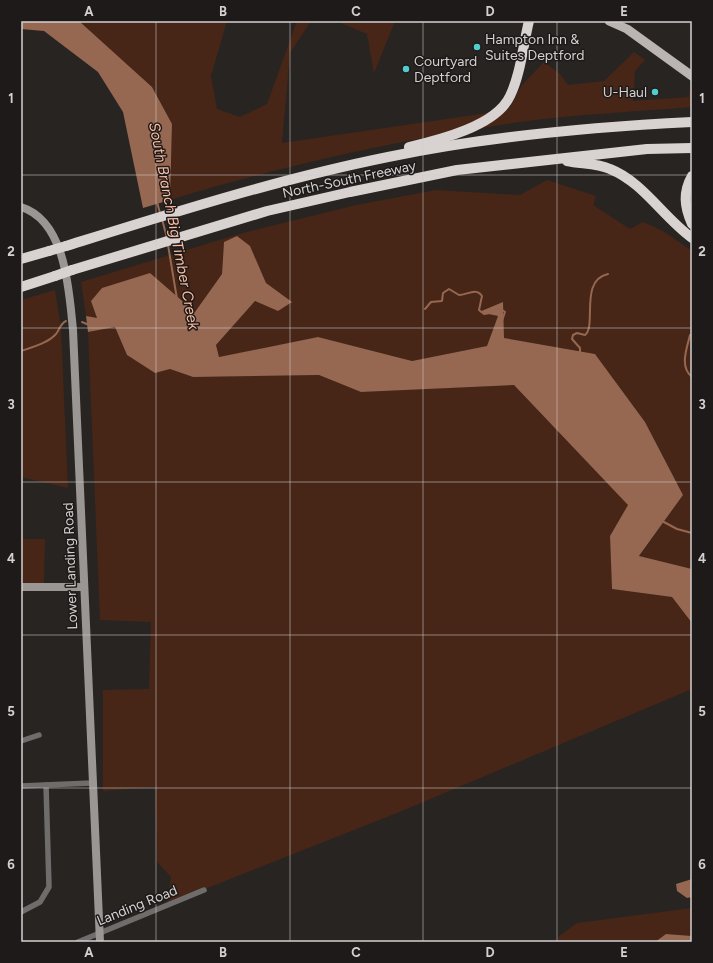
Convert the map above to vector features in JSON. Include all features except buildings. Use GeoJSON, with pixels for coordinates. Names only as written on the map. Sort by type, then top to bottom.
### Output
{"type":"FeatureCollection","features":[{"type":"Feature","properties":{"kind":"highway"},"geometry":{"type":"LineString","coordinates":[[389,157],[409,148],[434,141],[472,126],[491,116],[501,108],[510,97],[515,83],[529,21]]}},
{"type":"Feature","properties":{"kind":"highway","name":"North-South Freeway"},"geometry":{"type":"LineString","coordinates":[[21,259],[182,209],[289,180],[389,157],[512,137],[594,127],[692,122]]}},
{"type":"Feature","properties":{"kind":"highway","name":"North-South Freeway"},"geometry":{"type":"LineString","coordinates":[[21,286],[267,211],[350,192],[457,170],[648,149],[692,148]]}},
{"type":"Feature","properties":{"kind":"highway"},"geometry":{"type":"LineString","coordinates":[[557,159],[609,168],[634,184],[667,218],[692,238]]}},
{"type":"Feature","properties":{"kind":"highway"},"geometry":{"type":"LineString","coordinates":[[692,176],[687,184],[685,197],[687,212],[692,224]]}},
{"type":"Feature","properties":{"kind":"main road"},"geometry":{"type":"LineString","coordinates":[[609,21],[627,29],[692,76]]}},
{"type":"Feature","properties":{"kind":"main road"},"geometry":{"type":"LineString","coordinates":[[620,21],[627,29]]}},
{"type":"Feature","properties":{"kind":"main road","name":"Lower Landing Road"},"geometry":{"type":"LineString","coordinates":[[21,207],[31,211],[44,221],[53,234],[62,259],[69,289],[73,330],[100,938]]}},
{"type":"Feature","properties":{"kind":"main road"},"geometry":{"type":"LineString","coordinates":[[21,587],[84,587]]}},
{"type":"Feature","properties":{"kind":"street"},"geometry":{"type":"LineString","coordinates":[[21,741],[39,735]]}},
{"type":"Feature","properties":{"kind":"street"},"geometry":{"type":"LineString","coordinates":[[21,786],[92,783]]}},
{"type":"Feature","properties":{"kind":"street"},"geometry":{"type":"LineString","coordinates":[[21,912],[40,902],[49,887],[46,785]]}},
{"type":"Feature","properties":{"kind":"street","name":"Landing Road"},"geometry":{"type":"LineString","coordinates":[[78,942],[100,938],[204,890]]}},
{"type":"Feature","properties":{"kind":"shaded area"},"geometry":{"type":"Polygon","coordinates":[[[21,21],[79,21],[152,87],[172,124],[170,200],[143,208],[123,112],[98,72],[44,31],[21,29],[21,21]]]}},
{"type":"Feature","properties":{"kind":"shaded area"},"geometry":{"type":"Polygon","coordinates":[[[79,21],[227,21],[211,76],[217,109],[240,117],[267,104],[297,21],[311,21],[290,53],[282,143],[508,110],[522,85],[544,62],[559,73],[568,85],[604,81],[634,52],[645,60],[635,71],[633,101],[689,97],[689,92],[692,94],[692,107],[541,119],[432,136],[300,164],[170,200],[172,124],[152,87],[79,21]]]}},
{"type":"Feature","properties":{"kind":"shaded area"},"geometry":{"type":"Polygon","coordinates":[[[336,21],[395,21],[374,73],[367,34],[336,21]]]}},
{"type":"Feature","properties":{"kind":"shaded area"},"geometry":{"type":"Polygon","coordinates":[[[547,180],[596,196],[593,205],[630,229],[643,222],[663,231],[692,251],[692,569],[639,557],[683,495],[645,422],[595,354],[503,338],[503,303],[480,312],[498,316],[487,346],[412,361],[318,337],[219,357],[216,345],[255,301],[278,311],[250,246],[224,242],[222,274],[195,313],[98,319],[86,316],[81,282],[239,234],[356,205],[436,190],[520,195],[547,180]]]}},
{"type":"Feature","properties":{"kind":"shaded area"},"geometry":{"type":"Polygon","coordinates":[[[237,236],[250,246],[266,283],[292,302],[278,311],[255,301],[216,345],[219,357],[318,337],[412,361],[487,346],[498,316],[479,312],[503,302],[504,338],[595,354],[645,422],[683,495],[639,556],[692,569],[692,623],[672,597],[612,589],[610,536],[628,505],[514,385],[361,392],[319,375],[193,377],[170,369],[155,373],[127,355],[115,327],[88,332],[86,316],[97,318],[91,301],[102,288],[150,273],[195,312],[222,274],[224,242],[237,236]]]}},
{"type":"Feature","properties":{"kind":"shaded area"},"geometry":{"type":"Polygon","coordinates":[[[55,290],[61,329],[68,488],[21,477],[21,300],[55,290]]]}},
{"type":"Feature","properties":{"kind":"shaded area"},"geometry":{"type":"Polygon","coordinates":[[[115,327],[127,355],[155,373],[170,369],[193,377],[319,375],[361,392],[514,385],[629,505],[610,536],[612,589],[672,597],[692,623],[692,689],[397,813],[167,904],[171,877],[157,862],[155,787],[103,791],[103,690],[149,689],[151,622],[100,620],[88,332],[115,327]]]}},
{"type":"Feature","properties":{"kind":"shaded area"},"geometry":{"type":"Polygon","coordinates":[[[21,539],[45,539],[44,584],[21,587],[21,539]]]}},
{"type":"Feature","properties":{"kind":"shaded area"},"geometry":{"type":"Polygon","coordinates":[[[692,879],[692,897],[687,898],[677,891],[676,884],[692,879]]]}},
{"type":"Feature","properties":{"kind":"shaded area"},"geometry":{"type":"Polygon","coordinates":[[[692,908],[692,936],[666,934],[655,942],[557,942],[558,937],[577,923],[692,908]]]}},
{"type":"Feature","properties":{"kind":"shaded area"},"geometry":{"type":"Polygon","coordinates":[[[666,934],[692,936],[692,942],[655,942],[666,934]]]}},
{"type":"Feature","properties":{"kind":"waterway","name":"South Branch Big Timber Creek"},"geometry":{"type":"LineString","coordinates":[[157,202],[160,213]]}},
{"type":"Feature","properties":{"kind":"waterway","name":"South Branch Big Timber Creek"},"geometry":{"type":"LineString","coordinates":[[162,219],[167,238]]}},
{"type":"Feature","properties":{"kind":"waterway","name":"South Branch Big Timber Creek"},"geometry":{"type":"LineString","coordinates":[[168,245],[177,299]]}},
{"type":"Feature","properties":{"kind":"waterway"},"geometry":{"type":"LineString","coordinates":[[580,353],[580,348],[572,339],[573,335],[577,333],[585,335],[588,330],[590,323],[591,294],[594,285],[599,278],[608,274]]}},
{"type":"Feature","properties":{"kind":"waterway"},"geometry":{"type":"LineString","coordinates":[[425,309],[431,302],[442,301],[443,293],[449,289],[459,295],[471,292],[480,293],[482,296],[479,310],[484,314],[490,313]]}},
{"type":"Feature","properties":{"kind":"waterway"},"geometry":{"type":"LineString","coordinates":[[501,309],[505,312],[502,321]]}},
{"type":"Feature","properties":{"kind":"waterway"},"geometry":{"type":"LineString","coordinates":[[21,351],[49,340],[56,334],[61,325],[66,321]]}},
{"type":"Feature","properties":{"kind":"waterway"},"geometry":{"type":"LineString","coordinates":[[82,322],[89,325]]}},
{"type":"Feature","properties":{"kind":"waterway"},"geometry":{"type":"LineString","coordinates":[[690,335],[685,363],[688,373],[692,377]]}},
{"type":"Feature","properties":{"kind":"waterway"},"geometry":{"type":"LineString","coordinates":[[662,521],[677,529],[692,533]]}},
{"type":"Feature","properties":{"kind":"place","name":"Hampton Inn & Suites Deptford"},"geometry":{"type":"Point","coordinates":[477,47]}},
{"type":"Feature","properties":{"kind":"place","name":"Courtyard Deptford"},"geometry":{"type":"Point","coordinates":[406,69]}},
{"type":"Feature","properties":{"kind":"place","name":"U-Haul"},"geometry":{"type":"Point","coordinates":[655,92]}}]}
